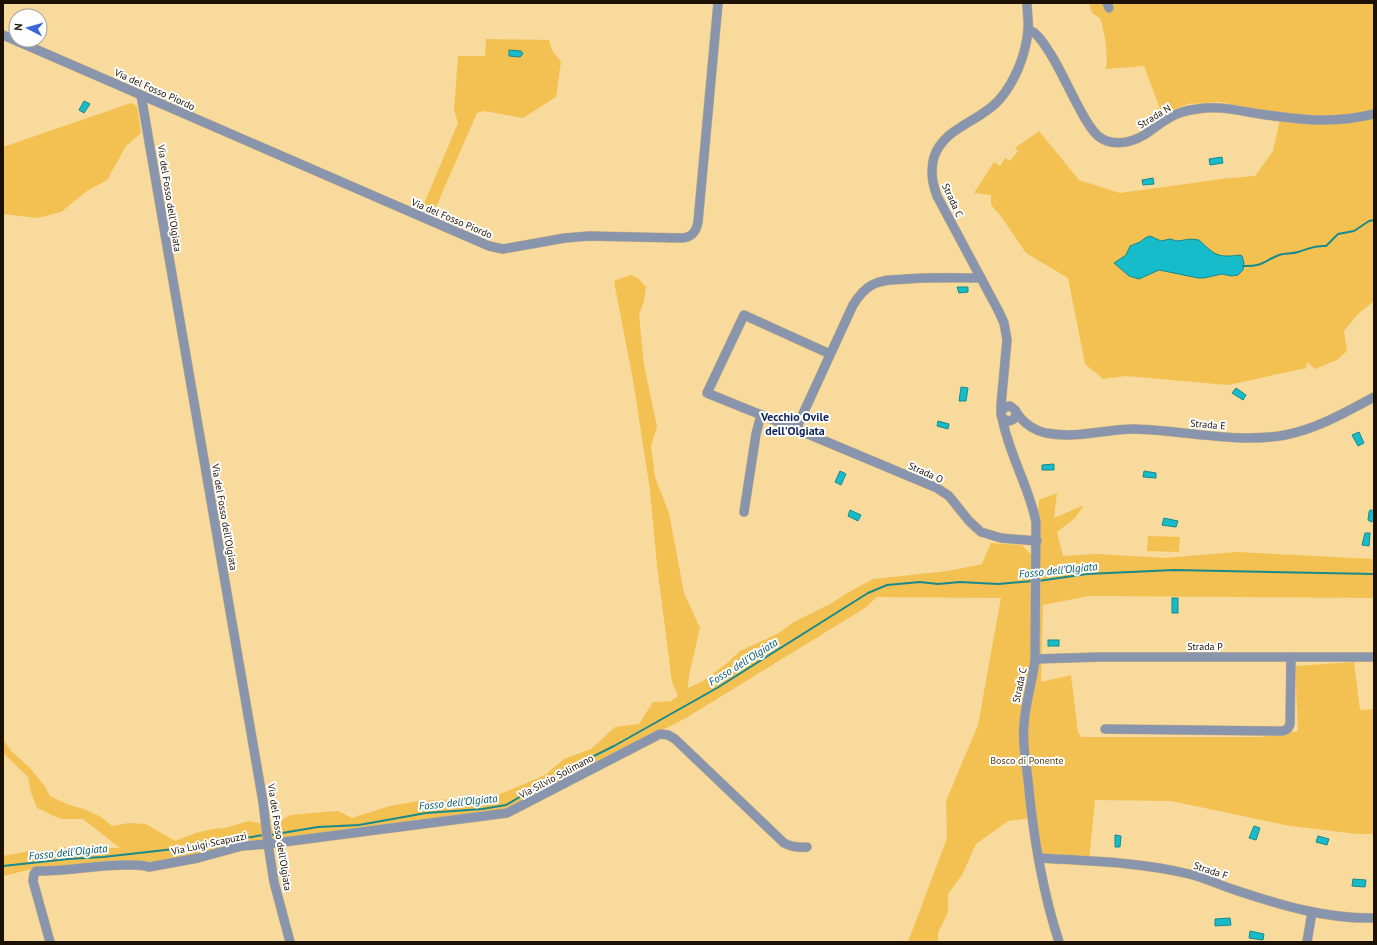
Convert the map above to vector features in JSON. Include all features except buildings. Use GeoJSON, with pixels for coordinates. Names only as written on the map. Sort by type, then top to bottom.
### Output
{"type":"FeatureCollection","features":[{"type":"Feature","properties":{"kind":"street","name":"Via del Fosso Piordo"},"geometry":{"type":"LineString","coordinates":[[3,35],[497,249],[503,249],[584,236],[684,238],[695,233],[698,222],[718,3]]}},
{"type":"Feature","properties":{"kind":"street","name":"Strada C"},"geometry":{"type":"LineString","coordinates":[[1027,3],[1028,29],[1017,71],[1004,94],[987,111],[946,138],[937,150],[932,165],[932,179],[936,193],[998,310],[1006,332],[1007,346],[1003,384],[1006,418],[1005,434],[1032,508],[1036,522],[1037,541],[1035,659],[1033,676],[1025,710],[1023,733],[1028,790],[1039,858],[1059,942]]}},
{"type":"Feature","properties":{"kind":"street","name":"Strada N"},"geometry":{"type":"LineString","coordinates":[[1028,29],[1040,37],[1090,126],[1098,136],[1109,142],[1122,142],[1136,139],[1169,118],[1197,109],[1226,109],[1313,121],[1350,119],[1374,114]]}},
{"type":"Feature","properties":{"kind":"street","name":"Via del Fosso dell'Olgiata"},"geometry":{"type":"LineString","coordinates":[[141,95],[262,794],[274,882],[290,942]]}},
{"type":"Feature","properties":{"kind":"street"},"geometry":{"type":"LineString","coordinates":[[796,429],[857,299],[864,291],[872,285],[885,280],[981,278]]}},
{"type":"Feature","properties":{"kind":"street","name":"Strada O"},"geometry":{"type":"LineString","coordinates":[[830,354],[744,315],[707,393],[940,490],[951,499],[969,521],[981,532],[1001,538],[1037,541]]}},
{"type":"Feature","properties":{"kind":"street"},"geometry":{"type":"LineString","coordinates":[[1003,384],[1015,409],[1016,416],[1006,418],[1003,408],[1007,406],[1015,409]]}},
{"type":"Feature","properties":{"kind":"street","name":"Strada E"},"geometry":{"type":"LineString","coordinates":[[1006,418],[1046,432],[1069,435],[1132,429],[1239,438],[1272,437],[1320,425],[1374,397]]}},
{"type":"Feature","properties":{"kind":"street","name":"Strada E"},"geometry":{"type":"LineString","coordinates":[[1015,409],[1024,422],[1032,427]]}},
{"type":"Feature","properties":{"kind":"street"},"geometry":{"type":"LineString","coordinates":[[744,512],[756,434],[761,415]]}},
{"type":"Feature","properties":{"kind":"street","name":"Strada P"},"geometry":{"type":"LineString","coordinates":[[1035,659],[1101,657],[1374,657]]}},
{"type":"Feature","properties":{"kind":"street"},"geometry":{"type":"LineString","coordinates":[[1105,729],[1287,730],[1290,724],[1291,657]]}},
{"type":"Feature","properties":{"kind":"street","name":"Via Silvio Solimano"},"geometry":{"type":"LineString","coordinates":[[267,838],[507,813],[660,734],[664,734],[675,739],[784,843],[800,848],[807,847]]}},
{"type":"Feature","properties":{"kind":"street","name":"Via Luigi Scapuzzi"},"geometry":{"type":"LineString","coordinates":[[50,942],[33,881],[36,871],[53,872],[114,865],[143,865],[149,867],[198,858],[267,838]]}},
{"type":"Feature","properties":{"kind":"street","name":"Strada F"},"geometry":{"type":"LineString","coordinates":[[1039,858],[1109,862],[1178,872],[1202,878],[1280,904],[1312,912],[1339,916],[1374,918]]}},
{"type":"Feature","properties":{"kind":"street"},"geometry":{"type":"LineString","coordinates":[[1307,942],[1312,912]]}},
{"type":"Feature","properties":{"kind":"green space"},"geometry":{"type":"Polygon","coordinates":[[[1089,3],[1374,3],[1374,301],[1359,313],[1344,331],[1347,351],[1337,360],[1315,369],[1307,362],[1306,368],[1228,385],[1126,376],[1103,379],[1085,364],[1068,278],[1026,253],[1000,215],[991,205],[991,195],[974,193],[994,162],[1000,166],[1005,158],[1010,161],[1018,151],[1015,148],[1039,131],[1079,180],[1120,193],[1255,176],[1273,151],[1281,115],[1220,102],[1188,104],[1162,114],[1144,66],[1106,69],[1107,62],[1105,36],[1102,24],[1100,18],[1092,13],[1089,3]]]}},
{"type":"Feature","properties":{"kind":"green space"},"geometry":{"type":"Polygon","coordinates":[[[486,39],[549,40],[552,50],[561,62],[556,97],[523,118],[484,111],[477,113],[432,216],[421,211],[458,123],[454,110],[458,56],[485,56],[486,39]]]}},
{"type":"Feature","properties":{"kind":"green space"},"geometry":{"type":"Polygon","coordinates":[[[131,103],[137,106],[141,133],[126,146],[107,180],[87,191],[61,212],[38,218],[3,214],[3,147],[131,103]]]}},
{"type":"Feature","properties":{"kind":"green space","name":"Bosco di Ponente"},"geometry":{"type":"Polygon","coordinates":[[[630,275],[638,278],[646,287],[644,301],[639,315],[644,365],[657,427],[651,446],[655,477],[669,513],[684,593],[700,628],[689,675],[688,688],[703,681],[726,664],[740,651],[777,634],[794,622],[832,603],[873,579],[948,571],[982,564],[991,543],[1022,545],[1033,557],[1039,500],[1057,493],[1054,518],[1084,505],[1075,518],[1057,532],[1063,556],[1098,554],[1165,558],[1236,552],[1374,559],[1374,598],[1089,596],[1043,605],[1041,682],[1071,675],[1078,732],[1081,737],[1260,737],[1298,731],[1295,666],[1354,662],[1360,710],[1374,709],[1374,834],[1358,834],[1290,826],[1171,801],[1095,800],[1089,860],[1039,858],[1032,818],[1008,821],[976,844],[962,875],[948,894],[948,912],[938,933],[938,942],[908,942],[947,838],[946,801],[978,725],[1001,598],[877,597],[865,608],[686,718],[507,810],[271,841],[236,843],[173,860],[32,869],[3,876],[3,856],[30,851],[47,852],[65,847],[95,845],[120,848],[83,819],[61,819],[37,808],[31,793],[28,777],[3,753],[3,739],[11,751],[30,768],[44,785],[50,796],[101,817],[112,826],[129,823],[146,824],[175,841],[196,833],[225,828],[249,821],[272,826],[290,815],[338,811],[352,818],[390,806],[418,801],[491,798],[545,775],[564,759],[591,749],[615,727],[639,724],[653,702],[671,701],[678,696],[672,682],[657,566],[650,490],[633,380],[614,281],[630,275]]]}},
{"type":"Feature","properties":{"kind":"green space"},"geometry":{"type":"Polygon","coordinates":[[[1148,536],[1180,537],[1179,552],[1147,551],[1148,536]]]}},
{"type":"Feature","properties":{"kind":"water"},"geometry":{"type":"Polygon","coordinates":[[[509,50],[521,51],[523,54],[520,57],[509,56],[509,50]]]}},
{"type":"Feature","properties":{"kind":"water"},"geometry":{"type":"Polygon","coordinates":[[[84,101],[90,104],[84,113],[79,110],[84,101]]]}},
{"type":"Feature","properties":{"kind":"water"},"geometry":{"type":"Polygon","coordinates":[[[1222,157],[1223,163],[1210,165],[1209,159],[1222,157]]]}},
{"type":"Feature","properties":{"kind":"water"},"geometry":{"type":"Polygon","coordinates":[[[1153,178],[1154,184],[1143,185],[1142,180],[1153,178]]]}},
{"type":"Feature","properties":{"kind":"water"},"geometry":{"type":"Polygon","coordinates":[[[1150,236],[1161,241],[1170,239],[1177,241],[1191,239],[1199,240],[1213,252],[1221,256],[1242,256],[1244,263],[1243,270],[1238,275],[1231,276],[1222,274],[1204,278],[1159,270],[1139,279],[1129,276],[1114,263],[1126,255],[1130,246],[1150,236]]]}},
{"type":"Feature","properties":{"kind":"water"},"geometry":{"type":"Polygon","coordinates":[[[957,287],[968,287],[968,292],[959,293],[957,287]]]}},
{"type":"Feature","properties":{"kind":"water"},"geometry":{"type":"Polygon","coordinates":[[[961,387],[968,388],[966,401],[959,401],[961,387]]]}},
{"type":"Feature","properties":{"kind":"water"},"geometry":{"type":"Polygon","coordinates":[[[1236,388],[1246,395],[1243,400],[1232,393],[1236,388]]]}},
{"type":"Feature","properties":{"kind":"water"},"geometry":{"type":"Polygon","coordinates":[[[938,421],[949,424],[948,429],[937,426],[938,421]]]}},
{"type":"Feature","properties":{"kind":"water"},"geometry":{"type":"Polygon","coordinates":[[[1359,432],[1364,443],[1358,446],[1352,435],[1359,432]]]}},
{"type":"Feature","properties":{"kind":"water"},"geometry":{"type":"Polygon","coordinates":[[[1054,464],[1054,470],[1042,470],[1042,465],[1054,464]]]}},
{"type":"Feature","properties":{"kind":"water"},"geometry":{"type":"Polygon","coordinates":[[[840,471],[846,474],[841,485],[835,482],[840,471]]]}},
{"type":"Feature","properties":{"kind":"water"},"geometry":{"type":"Polygon","coordinates":[[[1144,471],[1156,473],[1156,478],[1143,477],[1144,471]]]}},
{"type":"Feature","properties":{"kind":"water"},"geometry":{"type":"Polygon","coordinates":[[[850,510],[861,515],[858,521],[848,516],[850,510]]]}},
{"type":"Feature","properties":{"kind":"water"},"geometry":{"type":"Polygon","coordinates":[[[1370,510],[1374,512],[1374,520],[1371,522],[1368,520],[1370,510]]]}},
{"type":"Feature","properties":{"kind":"water"},"geometry":{"type":"Polygon","coordinates":[[[1164,518],[1178,521],[1176,527],[1162,525],[1164,518]]]}},
{"type":"Feature","properties":{"kind":"water"},"geometry":{"type":"Polygon","coordinates":[[[1365,533],[1370,533],[1369,546],[1362,545],[1365,533]]]}},
{"type":"Feature","properties":{"kind":"water"},"geometry":{"type":"Polygon","coordinates":[[[1172,598],[1178,598],[1178,613],[1172,613],[1172,598]]]}},
{"type":"Feature","properties":{"kind":"water"},"geometry":{"type":"Polygon","coordinates":[[[1048,640],[1059,640],[1059,646],[1048,646],[1048,640]]]}},
{"type":"Feature","properties":{"kind":"water"},"geometry":{"type":"Polygon","coordinates":[[[1254,826],[1260,828],[1256,840],[1249,838],[1254,826]]]}},
{"type":"Feature","properties":{"kind":"water"},"geometry":{"type":"Polygon","coordinates":[[[1115,835],[1121,836],[1120,847],[1115,847],[1115,835]]]}},
{"type":"Feature","properties":{"kind":"water"},"geometry":{"type":"Polygon","coordinates":[[[1318,836],[1329,839],[1327,845],[1316,842],[1318,836]]]}},
{"type":"Feature","properties":{"kind":"water"},"geometry":{"type":"Polygon","coordinates":[[[1353,879],[1366,880],[1365,887],[1352,886],[1353,879]]]}},
{"type":"Feature","properties":{"kind":"water"},"geometry":{"type":"Polygon","coordinates":[[[1230,918],[1231,925],[1215,926],[1215,919],[1230,918]]]}},
{"type":"Feature","properties":{"kind":"water"},"geometry":{"type":"Polygon","coordinates":[[[1250,931],[1264,934],[1263,940],[1249,938],[1250,931]]]}},
{"type":"Feature","properties":{"kind":"waterway"},"geometry":{"type":"LineString","coordinates":[[1243,266],[1255,266],[1281,254],[1296,253],[1314,247],[1326,246],[1338,234],[1354,231],[1369,221],[1374,220]]}},
{"type":"Feature","properties":{"kind":"waterway","name":"Fosso dell’Olgiata"},"geometry":{"type":"LineString","coordinates":[[1038,581],[1087,574],[1174,570],[1374,574]]}},
{"type":"Feature","properties":{"kind":"waterway","name":"Fosso dell’Olgiata"},"geometry":{"type":"LineString","coordinates":[[270,835],[318,827],[359,825],[426,813],[482,809],[506,805],[566,770],[614,746],[717,688],[868,593],[887,585],[920,582],[938,584],[960,582],[998,584],[1033,581]]}},
{"type":"Feature","properties":{"kind":"waterway","name":"Fosso dell’Olgiata"},"geometry":{"type":"LineString","coordinates":[[3,866],[192,847],[263,835]]}},
{"type":"Feature","properties":{"kind":"district","name":"Vecchio Ovile dell'Olgiata"},"geometry":{"type":"Point","coordinates":[795,424]}},
{"type":"Feature","properties":{"kind":"water label","name":"Fosso dell'Olgiata"},"geometry":{"type":"Point","coordinates":[68,852]}}]}
